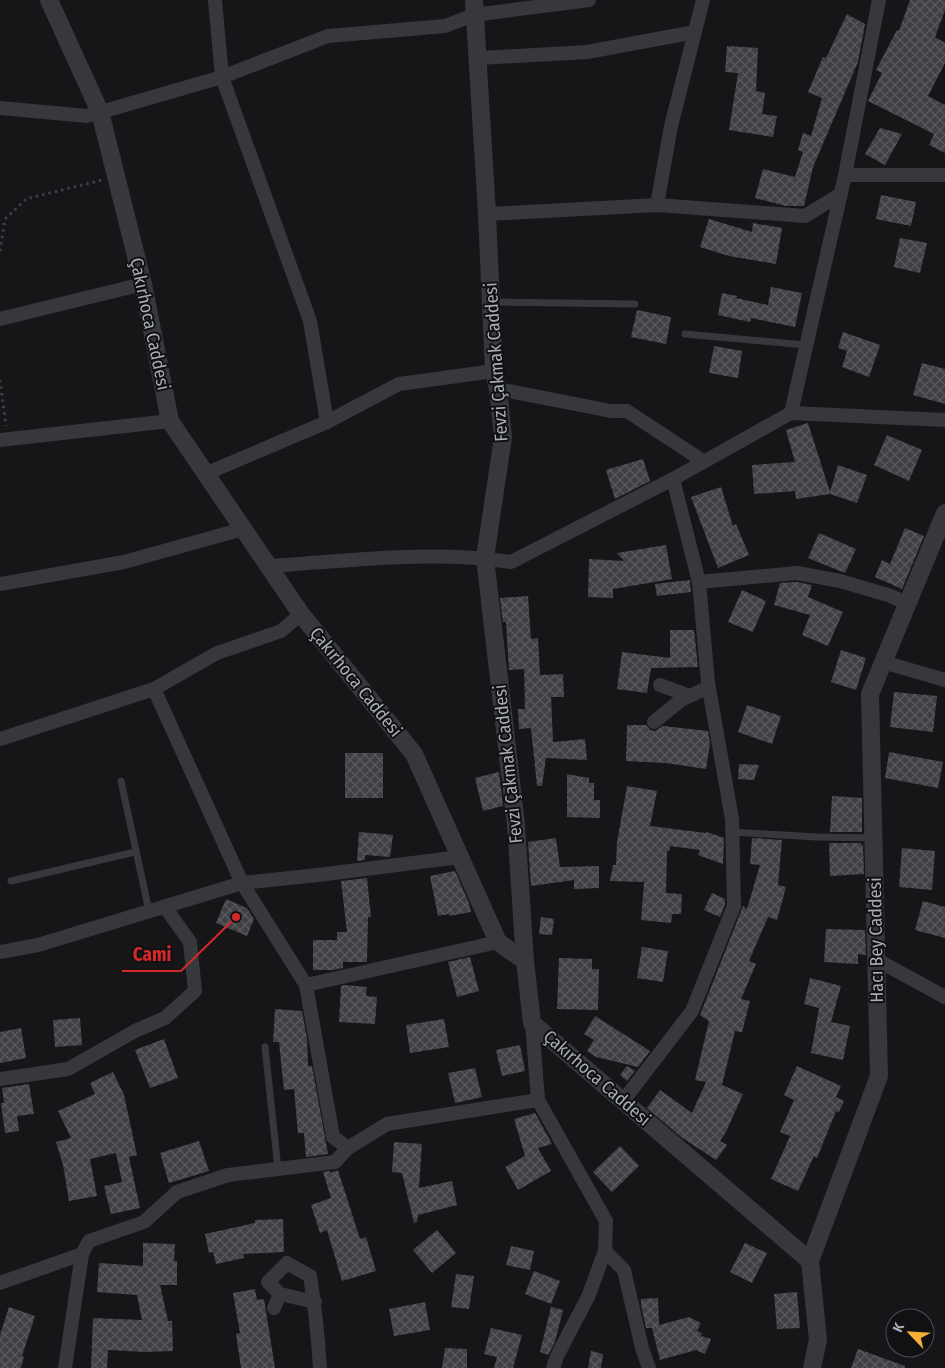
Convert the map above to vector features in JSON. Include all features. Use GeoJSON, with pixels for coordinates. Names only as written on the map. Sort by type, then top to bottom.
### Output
{"type":"FeatureCollection","features":[{"type":"Feature","properties":{"kind":"street","name":"Çakırhoca Caddesi"},"geometry":{"type":"LineString","coordinates":[[49,0],[100,112],[143,284],[170,421],[301,614],[414,754],[498,942]]}},
{"type":"Feature","properties":{"kind":"street"},"geometry":{"type":"LineString","coordinates":[[215,0],[222,77],[310,321],[327,422]]}},
{"type":"Feature","properties":{"kind":"street"},"geometry":{"type":"LineString","coordinates":[[0,108],[87,116],[222,77],[328,36],[444,26],[474,7],[586,0]]}},
{"type":"Feature","properties":{"kind":"street"},"geometry":{"type":"LineString","coordinates":[[657,205],[671,126],[703,0]]}},
{"type":"Feature","properties":{"kind":"street"},"geometry":{"type":"LineString","coordinates":[[791,412],[841,194],[879,0]]}},
{"type":"Feature","properties":{"kind":"street","name":"Fevzi Çakmak Caddesi"},"geometry":{"type":"LineString","coordinates":[[474,7],[487,214],[494,371],[498,389],[503,437],[485,558],[516,825],[525,960]]}},
{"type":"Feature","properties":{"kind":"street"},"geometry":{"type":"LineString","coordinates":[[478,58],[587,52],[696,32]]}},
{"type":"Feature","properties":{"kind":"street"},"geometry":{"type":"LineString","coordinates":[[845,175],[945,175]]}},
{"type":"Feature","properties":{"kind":"street"},"geometry":{"type":"LineString","coordinates":[[487,214],[657,205],[805,216],[841,194]]}},
{"type":"Feature","properties":{"kind":"street"},"geometry":{"type":"LineString","coordinates":[[0,318],[143,284]]}},
{"type":"Feature","properties":{"kind":"street"},"geometry":{"type":"LineString","coordinates":[[205,474],[327,422],[399,384],[494,371]]}},
{"type":"Feature","properties":{"kind":"street"},"geometry":{"type":"LineString","coordinates":[[498,389],[611,411],[627,411],[703,461]]}},
{"type":"Feature","properties":{"kind":"street"},"geometry":{"type":"LineString","coordinates":[[268,566],[427,555],[485,558],[511,562],[673,479],[791,412],[945,420]]}},
{"type":"Feature","properties":{"kind":"street"},"geometry":{"type":"LineString","coordinates":[[4,440],[170,421]]}},
{"type":"Feature","properties":{"kind":"street"},"geometry":{"type":"LineString","coordinates":[[623,1101],[692,1011],[734,906],[732,819],[708,687],[699,582],[673,479]]}},
{"type":"Feature","properties":{"kind":"street","name":"Hacı Bey Caddesi"},"geometry":{"type":"LineString","coordinates":[[812,1368],[818,1340],[810,1261],[878,1076],[870,694],[945,514]]}},
{"type":"Feature","properties":{"kind":"street"},"geometry":{"type":"LineString","coordinates":[[0,584],[124,562],[243,528]]}},
{"type":"Feature","properties":{"kind":"street"},"geometry":{"type":"LineString","coordinates":[[699,582],[797,573],[840,580],[907,603]]}},
{"type":"Feature","properties":{"kind":"street"},"geometry":{"type":"LineString","coordinates":[[0,739],[154,689],[217,653],[281,631],[301,614]]}},
{"type":"Feature","properties":{"kind":"street"},"geometry":{"type":"LineString","coordinates":[[883,662],[945,680]]}},
{"type":"Feature","properties":{"kind":"street"},"geometry":{"type":"LineString","coordinates":[[660,685],[690,696]]}},
{"type":"Feature","properties":{"kind":"street"},"geometry":{"type":"LineString","coordinates":[[654,722],[681,700],[708,687]]}},
{"type":"Feature","properties":{"kind":"street"},"geometry":{"type":"LineString","coordinates":[[154,689],[242,883],[306,985],[333,1137],[348,1148]]}},
{"type":"Feature","properties":{"kind":"street"},"geometry":{"type":"LineString","coordinates":[[0,952],[38,945],[242,883],[318,876],[460,857]]}},
{"type":"Feature","properties":{"kind":"street"},"geometry":{"type":"LineString","coordinates":[[0,1079],[68,1069],[136,1031],[165,1018],[195,991],[190,942],[165,906]]}},
{"type":"Feature","properties":{"kind":"street"},"geometry":{"type":"LineString","coordinates":[[306,985],[498,942],[525,960]]}},
{"type":"Feature","properties":{"kind":"street","name":"Çakırhoca Caddesi"},"geometry":{"type":"LineString","coordinates":[[525,960],[532,1023],[810,1261]]}},
{"type":"Feature","properties":{"kind":"street"},"geometry":{"type":"LineString","coordinates":[[877,960],[945,997]]}},
{"type":"Feature","properties":{"kind":"street"},"geometry":{"type":"LineString","coordinates":[[532,1023],[538,1100],[606,1221],[606,1251],[588,1297],[557,1356],[553,1368]]}},
{"type":"Feature","properties":{"kind":"street"},"geometry":{"type":"LineString","coordinates":[[65,1368],[82,1254],[89,1241],[144,1222],[177,1192],[228,1175],[334,1162],[348,1148],[387,1124],[538,1100]]}},
{"type":"Feature","properties":{"kind":"street"},"geometry":{"type":"LineString","coordinates":[[606,1251],[624,1270],[642,1348],[649,1368]]}},
{"type":"Feature","properties":{"kind":"street"},"geometry":{"type":"LineString","coordinates":[[0,1283],[82,1254]]}},
{"type":"Feature","properties":{"kind":"street"},"geometry":{"type":"LineString","coordinates":[[314,1302],[280,1294],[268,1282],[287,1262],[310,1276],[314,1302],[320,1368]]}},
{"type":"Feature","properties":{"kind":"street"},"geometry":{"type":"LineString","coordinates":[[274,1308],[280,1294]]}},
{"type":"Feature","properties":{"kind":"lane"},"geometry":{"type":"LineString","coordinates":[[491,302],[635,304]]}},
{"type":"Feature","properties":{"kind":"lane"},"geometry":{"type":"LineString","coordinates":[[685,334],[806,345]]}},
{"type":"Feature","properties":{"kind":"lane"},"geometry":{"type":"LineString","coordinates":[[121,781],[149,911]]}},
{"type":"Feature","properties":{"kind":"lane"},"geometry":{"type":"LineString","coordinates":[[732,832],[874,838]]}},
{"type":"Feature","properties":{"kind":"lane"},"geometry":{"type":"LineString","coordinates":[[11,881],[135,852]]}},
{"type":"Feature","properties":{"kind":"lane"},"geometry":{"type":"LineString","coordinates":[[265,1047],[278,1169]]}},
{"type":"Feature","properties":{"kind":"path"},"geometry":{"type":"LineString","coordinates":[[0,251],[5,219],[26,199],[116,177]]}},
{"type":"Feature","properties":{"kind":"path"},"geometry":{"type":"LineString","coordinates":[[0,380],[4,440]]}},
{"type":"Feature","properties":{"kind":"building"},"geometry":{"type":"Polygon","coordinates":[[[910,0],[945,0],[945,10],[935,37],[945,43],[945,63],[928,96],[945,105],[945,153],[929,145],[934,134],[868,101],[882,73],[876,70],[897,30],[899,31],[910,0]]]}},
{"type":"Feature","properties":{"kind":"building"},"geometry":{"type":"Polygon","coordinates":[[[847,14],[865,24],[858,62],[813,167],[804,206],[786,206],[755,198],[763,169],[795,177],[803,152],[798,150],[803,133],[811,136],[822,98],[808,92],[823,57],[826,58],[847,14]]]}},
{"type":"Feature","properties":{"kind":"building"},"geometry":{"type":"Polygon","coordinates":[[[727,46],[758,48],[756,91],[765,93],[762,114],[777,116],[773,137],[729,130],[738,73],[725,72],[727,46]]]}},
{"type":"Feature","properties":{"kind":"building"},"geometry":{"type":"Polygon","coordinates":[[[880,128],[902,134],[885,165],[865,154],[880,128]]]}},
{"type":"Feature","properties":{"kind":"building"},"geometry":{"type":"Polygon","coordinates":[[[881,195],[916,202],[911,226],[876,219],[881,195]]]}},
{"type":"Feature","properties":{"kind":"building"},"geometry":{"type":"Polygon","coordinates":[[[709,219],[752,232],[753,223],[782,228],[776,264],[729,256],[700,247],[709,219]]]}},
{"type":"Feature","properties":{"kind":"building"},"geometry":{"type":"Polygon","coordinates":[[[900,238],[927,243],[920,273],[894,267],[900,238]]]}},
{"type":"Feature","properties":{"kind":"building"},"geometry":{"type":"Polygon","coordinates":[[[771,287],[802,293],[795,327],[751,318],[750,322],[718,315],[722,293],[768,305],[771,287]]]}},
{"type":"Feature","properties":{"kind":"building"},"geometry":{"type":"Polygon","coordinates":[[[637,310],[671,317],[666,344],[631,337],[637,310]]]}},
{"type":"Feature","properties":{"kind":"building"},"geometry":{"type":"Polygon","coordinates":[[[843,332],[880,345],[869,377],[842,367],[847,351],[838,348],[843,332]]]}},
{"type":"Feature","properties":{"kind":"building"},"geometry":{"type":"Polygon","coordinates":[[[714,346],[742,351],[738,378],[709,373],[714,346]]]}},
{"type":"Feature","properties":{"kind":"building"},"geometry":{"type":"Polygon","coordinates":[[[922,363],[945,369],[945,404],[913,395],[922,363]]]}},
{"type":"Feature","properties":{"kind":"building"},"geometry":{"type":"Polygon","coordinates":[[[808,423],[830,492],[838,465],[867,475],[857,503],[830,494],[796,499],[795,491],[754,494],[752,465],[795,462],[786,430],[808,423]]]}},
{"type":"Feature","properties":{"kind":"building"},"geometry":{"type":"Polygon","coordinates":[[[887,435],[922,450],[909,481],[874,465],[887,435]]]}},
{"type":"Feature","properties":{"kind":"building"},"geometry":{"type":"Polygon","coordinates":[[[643,459],[650,481],[615,499],[606,470],[643,459]]]}},
{"type":"Feature","properties":{"kind":"building"},"geometry":{"type":"Polygon","coordinates":[[[721,487],[733,526],[736,524],[749,555],[718,568],[691,497],[721,487]]]}},
{"type":"Feature","properties":{"kind":"building"},"geometry":{"type":"Polygon","coordinates":[[[905,528],[924,536],[902,589],[875,577],[882,560],[890,564],[905,528]]]}},
{"type":"Feature","properties":{"kind":"building"},"geometry":{"type":"Polygon","coordinates":[[[819,533],[856,549],[845,573],[808,558],[819,533]]]}},
{"type":"Feature","properties":{"kind":"building"},"geometry":{"type":"Polygon","coordinates":[[[666,545],[672,579],[613,589],[613,598],[588,597],[589,559],[624,561],[617,553],[666,545]]]}},
{"type":"Feature","properties":{"kind":"building"},"geometry":{"type":"Polygon","coordinates":[[[690,580],[691,592],[657,596],[655,584],[690,580]]]}},
{"type":"Feature","properties":{"kind":"building"},"geometry":{"type":"Polygon","coordinates":[[[797,582],[812,585],[808,597],[843,612],[828,646],[802,635],[810,615],[774,605],[780,583],[797,582]]]}},
{"type":"Feature","properties":{"kind":"building"},"geometry":{"type":"Polygon","coordinates":[[[742,590],[766,601],[753,632],[728,622],[742,590]]]}},
{"type":"Feature","properties":{"kind":"building"},"geometry":{"type":"Polygon","coordinates":[[[528,596],[531,639],[538,638],[540,675],[563,674],[564,697],[551,697],[553,742],[585,739],[587,760],[546,758],[542,786],[537,786],[531,728],[519,729],[518,709],[525,709],[524,669],[509,670],[506,622],[503,622],[500,598],[528,596]]]}},
{"type":"Feature","properties":{"kind":"building"},"geometry":{"type":"Polygon","coordinates":[[[670,630],[694,630],[698,667],[651,668],[647,693],[617,689],[622,652],[670,658],[670,630]]]}},
{"type":"Feature","properties":{"kind":"building"},"geometry":{"type":"Polygon","coordinates":[[[841,650],[866,658],[856,690],[831,682],[841,650]]]}},
{"type":"Feature","properties":{"kind":"building"},"geometry":{"type":"Polygon","coordinates":[[[894,692],[937,696],[933,732],[890,727],[894,692]]]}},
{"type":"Feature","properties":{"kind":"building"},"geometry":{"type":"Polygon","coordinates":[[[747,705],[781,716],[772,744],[738,732],[747,705]]]}},
{"type":"Feature","properties":{"kind":"building"},"geometry":{"type":"Polygon","coordinates":[[[627,725],[646,725],[650,730],[655,731],[663,726],[708,731],[710,743],[706,769],[666,763],[626,761],[627,725]]]}},
{"type":"Feature","properties":{"kind":"building"},"geometry":{"type":"Polygon","coordinates":[[[889,752],[943,762],[938,788],[885,778],[889,752]]]}},
{"type":"Feature","properties":{"kind":"building"},"geometry":{"type":"Polygon","coordinates":[[[345,753],[383,753],[383,798],[345,798],[345,753]]]}},
{"type":"Feature","properties":{"kind":"building"},"geometry":{"type":"Polygon","coordinates":[[[739,764],[759,765],[754,780],[738,779],[739,764]]]}},
{"type":"Feature","properties":{"kind":"building"},"geometry":{"type":"Polygon","coordinates":[[[499,772],[503,806],[483,811],[475,778],[499,772]]]}},
{"type":"Feature","properties":{"kind":"building"},"geometry":{"type":"Polygon","coordinates":[[[567,774],[589,778],[589,783],[594,783],[594,800],[600,800],[600,818],[567,817],[567,774]]]}},
{"type":"Feature","properties":{"kind":"building"},"geometry":{"type":"Polygon","coordinates":[[[627,786],[657,791],[650,826],[707,832],[724,838],[723,864],[698,855],[700,850],[670,846],[669,851],[667,851],[666,893],[682,894],[681,914],[672,914],[671,923],[641,920],[644,882],[610,881],[613,865],[616,865],[617,842],[627,786]]]}},
{"type":"Feature","properties":{"kind":"building"},"geometry":{"type":"Polygon","coordinates":[[[832,796],[862,798],[862,832],[830,832],[832,796]]]}},
{"type":"Feature","properties":{"kind":"building"},"geometry":{"type":"Polygon","coordinates":[[[359,832],[393,835],[390,857],[365,855],[365,860],[357,861],[359,832]]]}},
{"type":"Feature","properties":{"kind":"building"},"geometry":{"type":"Polygon","coordinates":[[[556,838],[560,867],[599,866],[599,888],[574,889],[574,880],[531,886],[528,842],[556,838]]]}},
{"type":"Feature","properties":{"kind":"building"},"geometry":{"type":"Polygon","coordinates":[[[752,838],[782,840],[778,885],[786,887],[777,920],[768,917],[749,961],[756,964],[741,999],[750,1001],[742,1032],[735,1031],[722,1085],[743,1094],[720,1141],[727,1145],[716,1160],[681,1137],[647,1108],[660,1090],[692,1113],[706,1082],[695,1080],[709,1021],[700,1015],[743,906],[747,909],[760,865],[750,864],[752,838]]]}},
{"type":"Feature","properties":{"kind":"building"},"geometry":{"type":"Polygon","coordinates":[[[829,843],[861,843],[863,845],[864,874],[830,876],[829,843]]]}},
{"type":"Feature","properties":{"kind":"building"},"geometry":{"type":"Polygon","coordinates":[[[902,848],[935,851],[932,890],[899,887],[902,848]]]}},
{"type":"Feature","properties":{"kind":"building"},"geometry":{"type":"Polygon","coordinates":[[[455,871],[471,912],[438,916],[430,876],[455,871]]]}},
{"type":"Feature","properties":{"kind":"building"},"geometry":{"type":"Polygon","coordinates":[[[367,878],[371,917],[368,917],[367,962],[343,962],[343,968],[313,970],[313,940],[337,940],[337,932],[347,932],[341,881],[367,878]]]}},
{"type":"Feature","properties":{"kind":"building"},"geometry":{"type":"Polygon","coordinates":[[[712,893],[725,899],[720,917],[704,910],[712,893]]]}},
{"type":"Feature","properties":{"kind":"building"},"geometry":{"type":"Polygon","coordinates":[[[226,899],[247,908],[254,919],[247,936],[216,923],[226,899]]]}},
{"type":"Feature","properties":{"kind":"building"},"geometry":{"type":"Polygon","coordinates":[[[923,901],[945,907],[945,938],[915,930],[923,901]]]}},
{"type":"Feature","properties":{"kind":"building"},"geometry":{"type":"Polygon","coordinates":[[[541,917],[554,919],[552,935],[539,934],[541,917]]]}},
{"type":"Feature","properties":{"kind":"building"},"geometry":{"type":"Polygon","coordinates":[[[826,929],[865,930],[866,955],[858,954],[858,964],[824,962],[826,929]]]}},
{"type":"Feature","properties":{"kind":"building"},"geometry":{"type":"Polygon","coordinates":[[[642,947],[668,951],[663,982],[637,978],[642,947]]]}},
{"type":"Feature","properties":{"kind":"building"},"geometry":{"type":"Polygon","coordinates":[[[470,957],[479,991],[457,997],[448,962],[470,957]]]}},
{"type":"Feature","properties":{"kind":"building"},"geometry":{"type":"Polygon","coordinates":[[[559,958],[592,959],[592,969],[599,969],[598,1010],[557,1009],[559,958]]]}},
{"type":"Feature","properties":{"kind":"building"},"geometry":{"type":"Polygon","coordinates":[[[810,978],[841,986],[831,1022],[850,1026],[843,1060],[811,1053],[819,1008],[804,1004],[810,978]]]}},
{"type":"Feature","properties":{"kind":"building"},"geometry":{"type":"Polygon","coordinates":[[[341,986],[367,987],[366,996],[377,997],[375,1024],[339,1022],[341,986]]]}},
{"type":"Feature","properties":{"kind":"building"},"geometry":{"type":"Polygon","coordinates":[[[275,1009],[302,1011],[307,1038],[308,1066],[312,1066],[328,1154],[306,1157],[304,1133],[298,1133],[294,1089],[284,1090],[279,1042],[273,1042],[275,1009]]]}},
{"type":"Feature","properties":{"kind":"building"},"geometry":{"type":"Polygon","coordinates":[[[595,1016],[650,1051],[638,1067],[596,1057],[587,1051],[594,1040],[584,1034],[595,1016]]]}},
{"type":"Feature","properties":{"kind":"building"},"geometry":{"type":"Polygon","coordinates":[[[80,1018],[82,1045],[55,1047],[53,1020],[80,1018]]]}},
{"type":"Feature","properties":{"kind":"building"},"geometry":{"type":"Polygon","coordinates":[[[444,1019],[449,1047],[410,1053],[406,1025],[444,1019]]]}},
{"type":"Feature","properties":{"kind":"building"},"geometry":{"type":"Polygon","coordinates":[[[21,1028],[26,1058],[0,1063],[0,1032],[21,1028]]]}},
{"type":"Feature","properties":{"kind":"building"},"geometry":{"type":"Polygon","coordinates":[[[164,1039],[178,1078],[150,1088],[135,1050],[164,1039]]]}},
{"type":"Feature","properties":{"kind":"building"},"geometry":{"type":"Polygon","coordinates":[[[520,1045],[525,1071],[502,1076],[496,1050],[520,1045]]]}},
{"type":"Feature","properties":{"kind":"building"},"geometry":{"type":"Polygon","coordinates":[[[627,1066],[635,1071],[627,1081],[620,1075],[627,1066]]]}},
{"type":"Feature","properties":{"kind":"building"},"geometry":{"type":"Polygon","coordinates":[[[797,1066],[841,1086],[836,1097],[844,1101],[839,1112],[836,1111],[817,1158],[814,1156],[798,1191],[771,1179],[790,1136],[780,1132],[794,1100],[784,1095],[797,1066]]]}},
{"type":"Feature","properties":{"kind":"building"},"geometry":{"type":"Polygon","coordinates":[[[475,1068],[482,1097],[455,1103],[448,1073],[475,1068]]]}},
{"type":"Feature","properties":{"kind":"building"},"geometry":{"type":"Polygon","coordinates":[[[113,1072],[124,1095],[137,1155],[129,1157],[140,1208],[111,1214],[104,1186],[122,1182],[116,1153],[90,1159],[97,1196],[69,1201],[63,1165],[56,1142],[71,1138],[58,1111],[95,1094],[90,1083],[113,1072]]]}},
{"type":"Feature","properties":{"kind":"building"},"geometry":{"type":"Polygon","coordinates":[[[29,1084],[34,1114],[17,1116],[19,1131],[5,1133],[1,1103],[4,1103],[2,1088],[29,1084]]]}},
{"type":"Feature","properties":{"kind":"building"},"geometry":{"type":"Polygon","coordinates":[[[535,1113],[552,1144],[538,1148],[551,1171],[518,1190],[505,1167],[525,1156],[514,1119],[535,1113]]]}},
{"type":"Feature","properties":{"kind":"building"},"geometry":{"type":"Polygon","coordinates":[[[199,1141],[209,1171],[169,1183],[160,1153],[199,1141]]]}},
{"type":"Feature","properties":{"kind":"building"},"geometry":{"type":"Polygon","coordinates":[[[394,1142],[422,1144],[419,1188],[452,1181],[457,1205],[418,1215],[417,1222],[414,1223],[402,1173],[392,1172],[394,1142]]]}},
{"type":"Feature","properties":{"kind":"building"},"geometry":{"type":"Polygon","coordinates":[[[620,1146],[639,1166],[612,1192],[593,1172],[620,1146]]]}},
{"type":"Feature","properties":{"kind":"building"},"geometry":{"type":"Polygon","coordinates":[[[338,1170],[360,1239],[366,1237],[376,1271],[342,1281],[327,1230],[320,1233],[311,1205],[331,1198],[323,1172],[330,1171],[330,1173],[338,1170]]]}},
{"type":"Feature","properties":{"kind":"building"},"geometry":{"type":"Polygon","coordinates":[[[283,1219],[284,1252],[243,1254],[244,1258],[216,1264],[213,1252],[209,1253],[205,1234],[255,1223],[255,1220],[283,1219]]]}},
{"type":"Feature","properties":{"kind":"building"},"geometry":{"type":"Polygon","coordinates":[[[437,1230],[456,1253],[432,1273],[413,1250],[437,1230]]]}},
{"type":"Feature","properties":{"kind":"building"},"geometry":{"type":"Polygon","coordinates":[[[143,1243],[175,1244],[174,1261],[177,1261],[177,1285],[160,1285],[168,1321],[172,1321],[173,1351],[108,1350],[107,1368],[91,1368],[93,1318],[142,1320],[137,1295],[97,1292],[99,1263],[143,1266],[143,1243]]]}},
{"type":"Feature","properties":{"kind":"building"},"geometry":{"type":"Polygon","coordinates":[[[745,1243],[767,1253],[752,1283],[730,1272],[745,1243]]]}},
{"type":"Feature","properties":{"kind":"building"},"geometry":{"type":"Polygon","coordinates":[[[511,1246],[534,1251],[530,1270],[506,1265],[511,1246]]]}},
{"type":"Feature","properties":{"kind":"building"},"geometry":{"type":"Polygon","coordinates":[[[534,1271],[560,1281],[551,1304],[525,1294],[534,1271]]]}},
{"type":"Feature","properties":{"kind":"building"},"geometry":{"type":"Polygon","coordinates":[[[456,1274],[474,1276],[469,1309],[451,1307],[456,1274]]]}},
{"type":"Feature","properties":{"kind":"building"},"geometry":{"type":"Polygon","coordinates":[[[255,1289],[257,1300],[264,1299],[275,1368],[241,1368],[236,1334],[240,1333],[233,1293],[255,1289]]]}},
{"type":"Feature","properties":{"kind":"building"},"geometry":{"type":"Polygon","coordinates":[[[797,1292],[800,1328],[777,1329],[774,1294],[797,1292]]]}},
{"type":"Feature","properties":{"kind":"building"},"geometry":{"type":"Polygon","coordinates":[[[658,1298],[659,1325],[689,1317],[701,1323],[697,1331],[702,1333],[701,1336],[711,1339],[705,1354],[696,1350],[660,1360],[652,1328],[646,1328],[641,1305],[641,1299],[658,1298]]]}},
{"type":"Feature","properties":{"kind":"building"},"geometry":{"type":"Polygon","coordinates":[[[425,1302],[430,1330],[394,1336],[389,1309],[425,1302]]]}},
{"type":"Feature","properties":{"kind":"building"},"geometry":{"type":"Polygon","coordinates":[[[9,1307],[35,1316],[22,1356],[24,1357],[21,1368],[0,1368],[0,1335],[9,1307]]]}},
{"type":"Feature","properties":{"kind":"building"},"geometry":{"type":"Polygon","coordinates":[[[551,1307],[563,1310],[555,1342],[548,1355],[540,1352],[551,1307]]]}},
{"type":"Feature","properties":{"kind":"building"},"geometry":{"type":"Polygon","coordinates":[[[491,1328],[522,1335],[513,1368],[494,1368],[497,1357],[484,1354],[491,1328]]]}},
{"type":"Feature","properties":{"kind":"building"},"geometry":{"type":"Polygon","coordinates":[[[445,1348],[467,1349],[467,1368],[442,1368],[445,1348]]]}},
{"type":"Feature","properties":{"kind":"building"},"geometry":{"type":"Polygon","coordinates":[[[858,1349],[905,1366],[905,1368],[851,1368],[858,1349]]]}},
{"type":"Feature","properties":{"kind":"building"},"geometry":{"type":"Polygon","coordinates":[[[591,1351],[603,1354],[601,1368],[588,1368],[591,1351]]]}},
{"type":"Feature","properties":{"kind":"place","name":"Cami"},"geometry":{"type":"Point","coordinates":[236,917]}}]}
